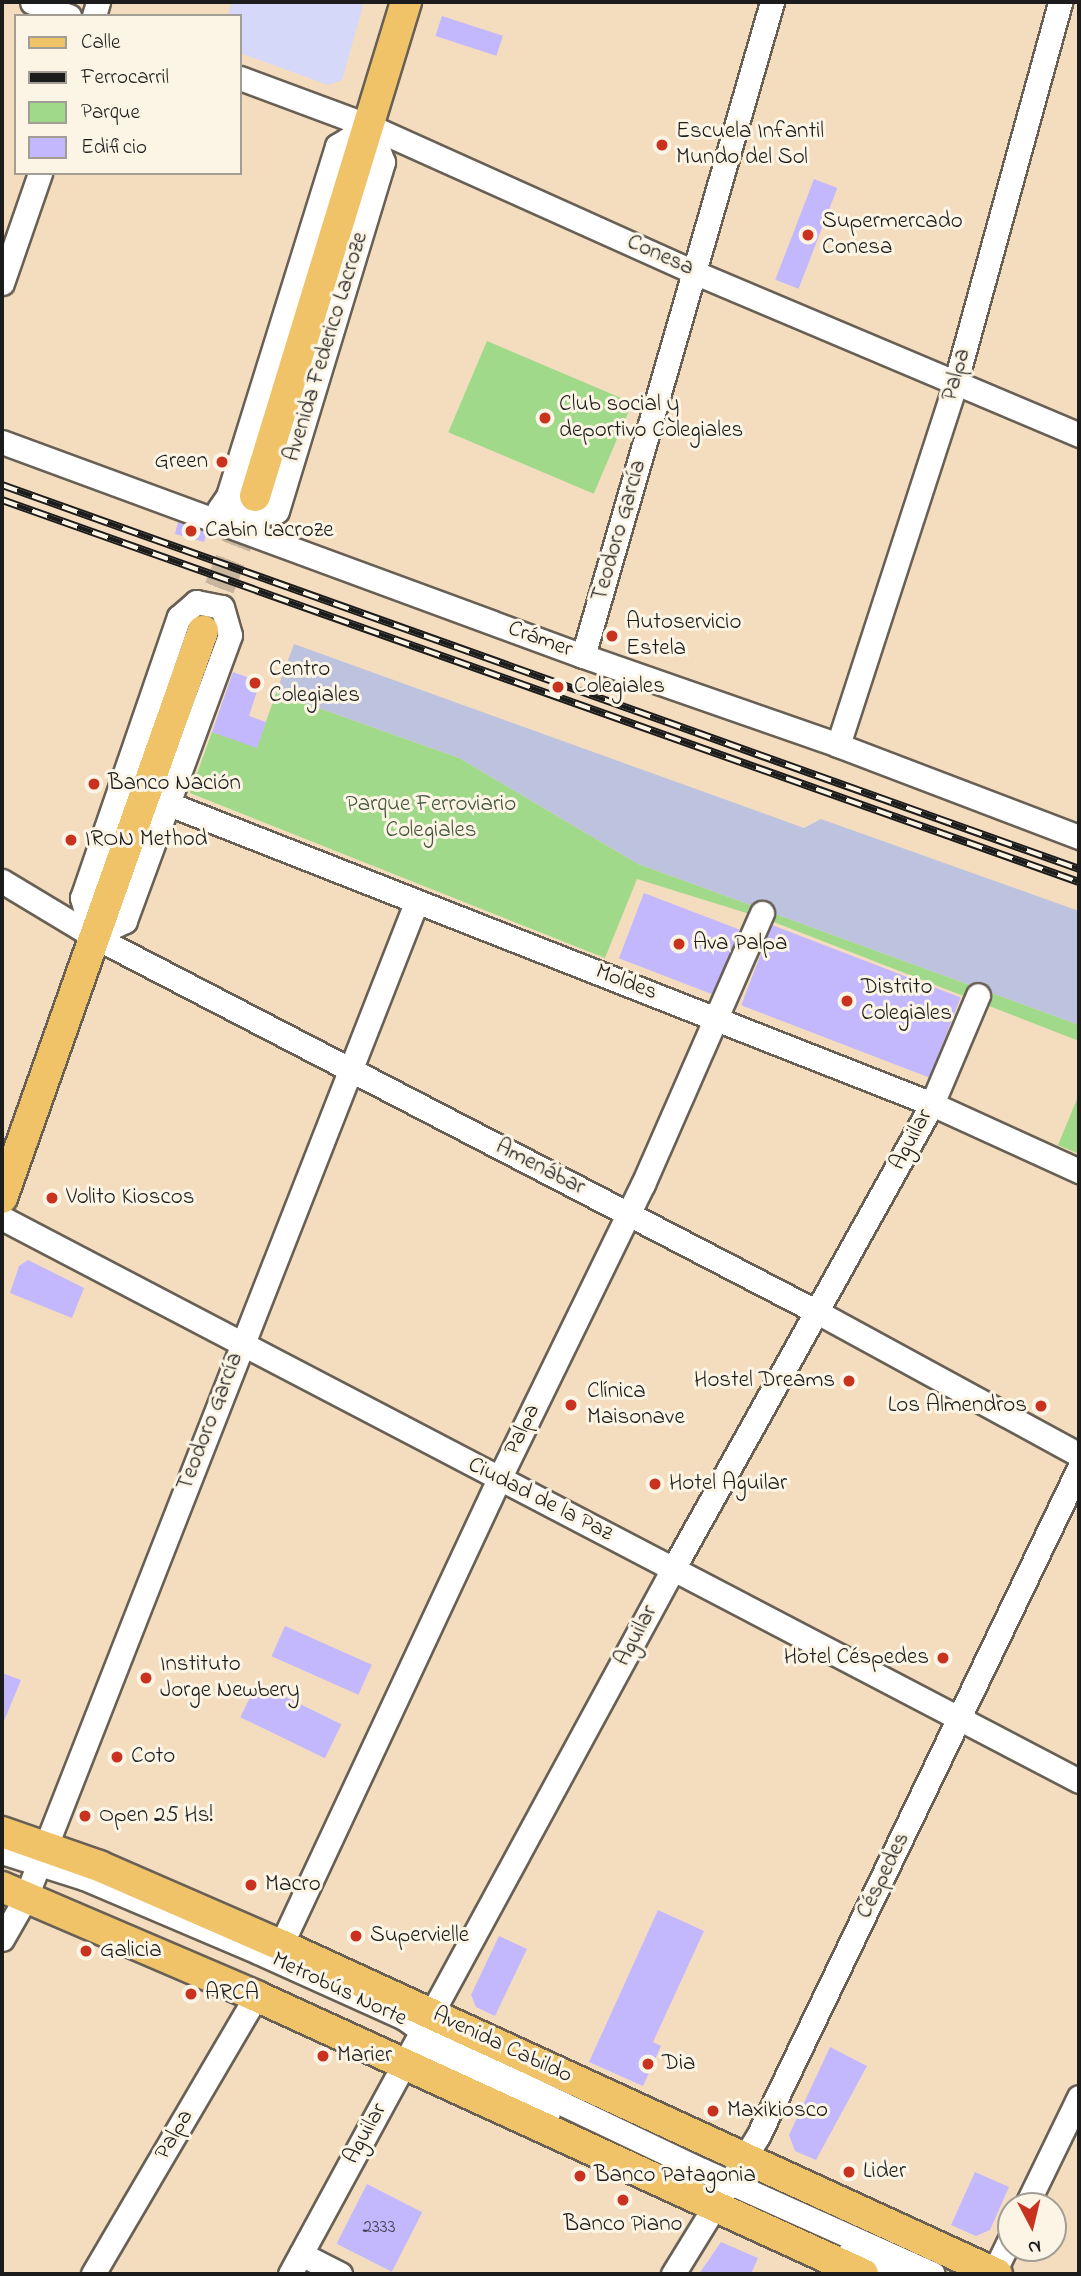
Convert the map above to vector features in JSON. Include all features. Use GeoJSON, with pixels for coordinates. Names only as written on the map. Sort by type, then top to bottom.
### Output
{"type":"FeatureCollection","features":[{"type":"Feature","properties":{"kind":"main road","name":"Avenida Federico Lacroze"},"geometry":{"type":"LineString","coordinates":[[241,496],[369,126],[406,2]]}},
{"type":"Feature","properties":{"kind":"main road"},"geometry":{"type":"LineString","coordinates":[[2,1198],[203,631]]}},
{"type":"Feature","properties":{"kind":"main road","name":"Avenida Cabildo"},"geometry":{"type":"LineString","coordinates":[[6,1840],[28,1875],[256,1997],[419,2039],[729,2185],[863,2274]]}},
{"type":"Feature","properties":{"kind":"main road","name":"Avenida Cabildo"},"geometry":{"type":"LineString","coordinates":[[28,1875],[281,1945],[419,2039],[729,2185],[995,2274]]}},
{"type":"Feature","properties":{"kind":"street"},"geometry":{"type":"LineString","coordinates":[[32,2],[64,14]]}},
{"type":"Feature","properties":{"kind":"street","name":"Teodoro García"},"geometry":{"type":"LineString","coordinates":[[583,656],[696,273],[772,2]]}},
{"type":"Feature","properties":{"kind":"street","name":"Palpa"},"geometry":{"type":"LineString","coordinates":[[838,745],[956,384],[1060,2]]}},
{"type":"Feature","properties":{"kind":"street","name":"Conesa"},"geometry":{"type":"LineString","coordinates":[[242,79],[369,126],[696,273],[1079,435]]}},
{"type":"Feature","properties":{"kind":"street"},"geometry":{"type":"LineString","coordinates":[[2,283],[39,175]]}},
{"type":"Feature","properties":{"kind":"street","name":"Crámer"},"geometry":{"type":"LineString","coordinates":[[2,442],[583,656],[838,745],[1079,837]]}},
{"type":"Feature","properties":{"kind":"street","name":"Avenida Federico Lacroze"},"geometry":{"type":"LineString","coordinates":[[211,517],[241,496]]}},
{"type":"Feature","properties":{"kind":"street"},"geometry":{"type":"LineString","coordinates":[[196,603],[209,603],[227,612],[230,635],[125,920],[93,936],[82,898],[179,617],[196,603]]}},
{"type":"Feature","properties":{"kind":"street","name":"Moldes"},"geometry":{"type":"LineString","coordinates":[[169,804],[932,1104],[1079,1171]]}},
{"type":"Feature","properties":{"kind":"street","name":"Amenábar"},"geometry":{"type":"LineString","coordinates":[[2,881],[93,936],[819,1313],[1079,1455]]}},
{"type":"Feature","properties":{"kind":"street","name":"Teodoro García"},"geometry":{"type":"LineString","coordinates":[[2,1939],[242,1344],[416,902]]}},
{"type":"Feature","properties":{"kind":"street","name":"Palpa"},"geometry":{"type":"LineString","coordinates":[[281,1945],[499,1479],[719,1019],[762,913]]}},
{"type":"Feature","properties":{"kind":"street","name":"Aguilar"},"geometry":{"type":"LineString","coordinates":[[296,2264],[673,1569],[819,1313],[932,1104],[978,996]]}},
{"type":"Feature","properties":{"kind":"street","name":"Ciudad de la Paz"},"geometry":{"type":"LineString","coordinates":[[2,1218],[1079,1781]]}},
{"type":"Feature","properties":{"kind":"street","name":"Céspedes"},"geometry":{"type":"LineString","coordinates":[[673,2274],[729,2185],[960,1719],[1079,1468]]}},
{"type":"Feature","properties":{"kind":"street","name":"Metrobús Norte"},"geometry":{"type":"LineString","coordinates":[[2,1870],[79,1891],[244,1960],[419,2039]]}},
{"type":"Feature","properties":{"kind":"street","name":"Palpa"},"geometry":{"type":"LineString","coordinates":[[93,2274],[256,1997]]}},
{"type":"Feature","properties":{"kind":"street"},"geometry":{"type":"LineString","coordinates":[[1033,2192],[1079,2097]]}},
{"type":"Feature","properties":{"kind":"street"},"geometry":{"type":"LineString","coordinates":[[729,2185],[894,2274]]}},
{"type":"Feature","properties":{"kind":"street"},"geometry":{"type":"LineString","coordinates":[[729,2185],[933,2274]]}},
{"type":"Feature","properties":{"kind":"street"},"geometry":{"type":"LineString","coordinates":[[296,2264],[340,2274]]}},
{"type":"Feature","properties":{"kind":"shaded area"},"geometry":{"type":"Polygon","coordinates":[[[232,2],[364,2],[342,80],[328,85],[242,54],[242,14],[229,14],[232,2]]]}},
{"type":"Feature","properties":{"kind":"shaded area"},"geometry":{"type":"Polygon","coordinates":[[[294,644],[804,828],[821,819],[1079,911],[1079,1025],[638,864],[459,758],[276,693],[294,644]]]}},
{"type":"Feature","properties":{"kind":"green space","name":"Club social y deportivo Colegiales"},"geometry":{"type":"Polygon","coordinates":[[[487,341],[632,403],[594,494],[448,432],[487,341]]]}},
{"type":"Feature","properties":{"kind":"green space","name":"Parque Ferroviario Colegiales"},"geometry":{"type":"Polygon","coordinates":[[[276,693],[459,758],[638,864],[1079,1025],[1079,1041],[766,919],[637,879],[605,958],[190,793],[212,732],[257,747],[276,693]]]}},
{"type":"Feature","properties":{"kind":"green space"},"geometry":{"type":"Polygon","coordinates":[[[1079,1094],[1079,1154],[1058,1145],[1079,1094]]]}},
{"type":"Feature","properties":{"kind":"building"},"geometry":{"type":"Polygon","coordinates":[[[442,16],[503,36],[496,56],[436,36],[442,16]]]}},
{"type":"Feature","properties":{"kind":"building","name":"Supermercado Conesa"},"geometry":{"type":"Polygon","coordinates":[[[814,179],[837,188],[799,289],[775,280],[814,179]]]}},
{"type":"Feature","properties":{"kind":"building","name":"Cabin Lacroze"},"geometry":{"type":"Polygon","coordinates":[[[178,522],[207,532],[204,542],[175,534],[178,522]]]}},
{"type":"Feature","properties":{"kind":"building"},"geometry":{"type":"Polygon","coordinates":[[[233,672],[260,682],[249,716],[266,722],[257,748],[212,732],[233,672]]]}},
{"type":"Feature","properties":{"kind":"building","name":"Ava Palpa"},"geometry":{"type":"Polygon","coordinates":[[[644,893],[739,930],[714,995],[619,958],[644,893]]]}},
{"type":"Feature","properties":{"kind":"building","name":"Distrito Colegiales"},"geometry":{"type":"Polygon","coordinates":[[[772,925],[961,997],[930,1078],[741,1005],[772,925]]]}},
{"type":"Feature","properties":{"kind":"building"},"geometry":{"type":"Polygon","coordinates":[[[28,1260],[84,1288],[72,1318],[10,1293],[19,1266],[28,1260]]]}},
{"type":"Feature","properties":{"kind":"building"},"geometry":{"type":"Polygon","coordinates":[[[285,1626],[372,1665],[358,1695],[272,1656],[285,1626]]]}},
{"type":"Feature","properties":{"kind":"building"},"geometry":{"type":"Polygon","coordinates":[[[2,1673],[21,1680],[2,1726],[2,1673]]]}},
{"type":"Feature","properties":{"kind":"building"},"geometry":{"type":"Polygon","coordinates":[[[257,1683],[341,1724],[325,1758],[240,1717],[257,1683]]]}},
{"type":"Feature","properties":{"kind":"building"},"geometry":{"type":"Polygon","coordinates":[[[658,1910],[704,1931],[653,2042],[661,2046],[643,2086],[589,2062],[658,1910]]]}},
{"type":"Feature","properties":{"kind":"building"},"geometry":{"type":"Polygon","coordinates":[[[499,1936],[527,1949],[495,2016],[476,2007],[471,1995],[499,1936]]]}},
{"type":"Feature","properties":{"kind":"building"},"geometry":{"type":"Polygon","coordinates":[[[830,2047],[867,2066],[816,2160],[795,2151],[789,2135],[830,2047]]]}},
{"type":"Feature","properties":{"kind":"building"},"geometry":{"type":"Polygon","coordinates":[[[975,2172],[1009,2187],[1007,2192],[997,2192],[997,2214],[990,2230],[976,2236],[951,2225],[975,2172]]]}},
{"type":"Feature","properties":{"kind":"building"},"geometry":{"type":"Polygon","coordinates":[[[367,2184],[422,2212],[392,2272],[337,2244],[367,2184]]]}},
{"type":"Feature","properties":{"kind":"building"},"geometry":{"type":"Polygon","coordinates":[[[721,2242],[758,2258],[751,2274],[699,2274],[721,2242]]]}},
{"type":"Feature","properties":{"kind":"tunnel"},"geometry":{"type":"LineString","coordinates":[[203,630],[252,504]]}},
{"type":"Feature","properties":{"kind":"railway"},"geometry":{"type":"LineString","coordinates":[[2,485],[1079,869]]}},
{"type":"Feature","properties":{"kind":"railway"},"geometry":{"type":"LineString","coordinates":[[2,500],[1079,882]]}},
{"type":"Feature","properties":{"kind":"place","name":"Escuela Infantil Mundo del Sol"},"geometry":{"type":"Point","coordinates":[662,145]}},
{"type":"Feature","properties":{"kind":"place","name":"Supermercado Conesa"},"geometry":{"type":"Point","coordinates":[808,235]}},
{"type":"Feature","properties":{"kind":"place","name":"Club social y deportivo Colegiales"},"geometry":{"type":"Point","coordinates":[545,418]}},
{"type":"Feature","properties":{"kind":"place","name":"Green"},"geometry":{"type":"Point","coordinates":[222,462]}},
{"type":"Feature","properties":{"kind":"place","name":"Cabin Lacroze"},"geometry":{"type":"Point","coordinates":[191,531]}},
{"type":"Feature","properties":{"kind":"place","name":"Autoservicio Estela"},"geometry":{"type":"Point","coordinates":[612,636]}},
{"type":"Feature","properties":{"kind":"place","name":"Centro Colegiales"},"geometry":{"type":"Point","coordinates":[255,683]}},
{"type":"Feature","properties":{"kind":"place","name":"Colegiales"},"geometry":{"type":"Point","coordinates":[558,687]}},
{"type":"Feature","properties":{"kind":"place","name":"Banco Nación"},"geometry":{"type":"Point","coordinates":[94,784]}},
{"type":"Feature","properties":{"kind":"place","name":"IRON Method"},"geometry":{"type":"Point","coordinates":[71,840]}},
{"type":"Feature","properties":{"kind":"place","name":"Ava Palpa"},"geometry":{"type":"Point","coordinates":[679,944]}},
{"type":"Feature","properties":{"kind":"place","name":"Distrito Colegiales"},"geometry":{"type":"Point","coordinates":[847,1001]}},
{"type":"Feature","properties":{"kind":"place","name":"Volito Kioscos"},"geometry":{"type":"Point","coordinates":[52,1198]}},
{"type":"Feature","properties":{"kind":"place","name":"Hostel Dreams"},"geometry":{"type":"Point","coordinates":[849,1381]}},
{"type":"Feature","properties":{"kind":"place","name":"Clínica Maisonave"},"geometry":{"type":"Point","coordinates":[571,1405]}},
{"type":"Feature","properties":{"kind":"place","name":"Los Almendros"},"geometry":{"type":"Point","coordinates":[1041,1406]}},
{"type":"Feature","properties":{"kind":"place","name":"Hotel Aguilar"},"geometry":{"type":"Point","coordinates":[655,1484]}},
{"type":"Feature","properties":{"kind":"place","name":"Hotel Céspedes"},"geometry":{"type":"Point","coordinates":[943,1658]}},
{"type":"Feature","properties":{"kind":"place","name":"Instituto Jorge Newbery"},"geometry":{"type":"Point","coordinates":[146,1678]}},
{"type":"Feature","properties":{"kind":"place","name":"Coto"},"geometry":{"type":"Point","coordinates":[117,1757]}},
{"type":"Feature","properties":{"kind":"place","name":"Open 25 Hs!"},"geometry":{"type":"Point","coordinates":[85,1816]}},
{"type":"Feature","properties":{"kind":"place","name":"Macro"},"geometry":{"type":"Point","coordinates":[251,1885]}},
{"type":"Feature","properties":{"kind":"place","name":"Supervielle"},"geometry":{"type":"Point","coordinates":[356,1936]}},
{"type":"Feature","properties":{"kind":"place","name":"Galicia"},"geometry":{"type":"Point","coordinates":[86,1951]}},
{"type":"Feature","properties":{"kind":"place","name":"ARCA"},"geometry":{"type":"Point","coordinates":[191,1994]}},
{"type":"Feature","properties":{"kind":"place","name":"Marier"},"geometry":{"type":"Point","coordinates":[323,2056]}},
{"type":"Feature","properties":{"kind":"place","name":"Dia"},"geometry":{"type":"Point","coordinates":[648,2064]}},
{"type":"Feature","properties":{"kind":"place","name":"Maxikiosco"},"geometry":{"type":"Point","coordinates":[713,2111]}},
{"type":"Feature","properties":{"kind":"place","name":"Lider"},"geometry":{"type":"Point","coordinates":[849,2172]}},
{"type":"Feature","properties":{"kind":"place","name":"Banco Patagonia"},"geometry":{"type":"Point","coordinates":[580,2176]}},
{"type":"Feature","properties":{"kind":"place","name":"Banco Piano"},"geometry":{"type":"Point","coordinates":[623,2200]}}]}
